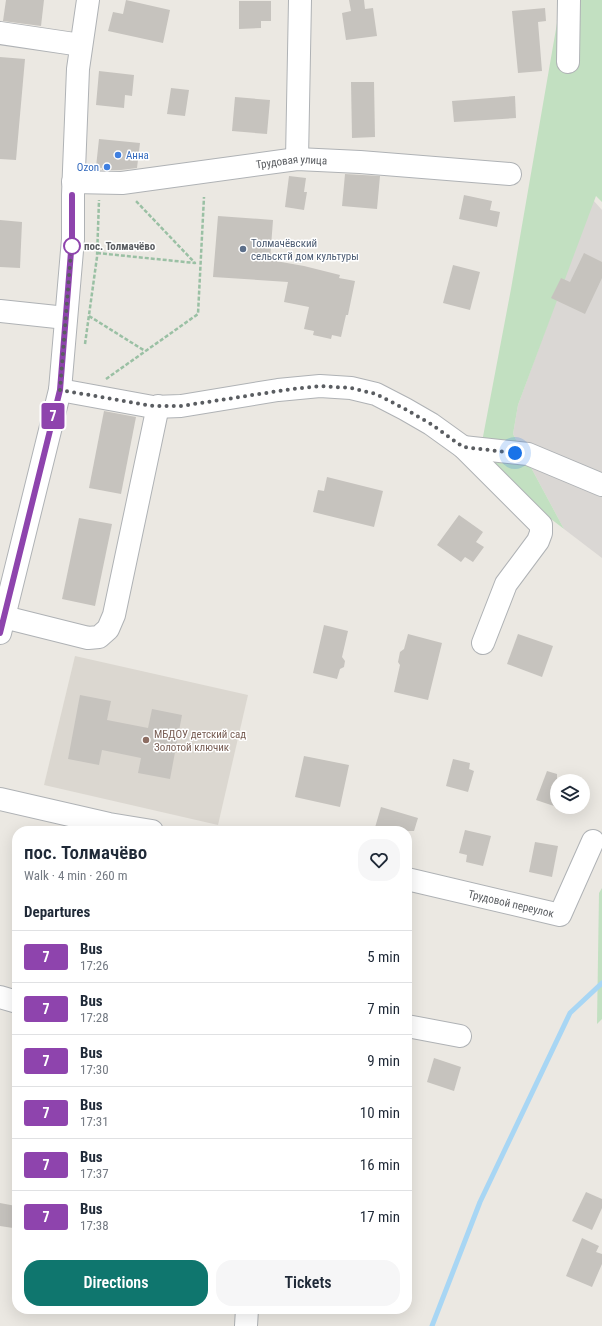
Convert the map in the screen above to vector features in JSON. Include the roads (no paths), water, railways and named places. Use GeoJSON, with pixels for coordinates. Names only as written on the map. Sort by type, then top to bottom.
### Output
{"type":"FeatureCollection","features":[{"type":"Feature","properties":{"kind":"street"},"geometry":{"type":"LineString","coordinates":[[88,0],[78,69],[72,239],[60,390],[2,625],[88,638],[99,637],[108,629],[114,615],[158,406]]}},
{"type":"Feature","properties":{"kind":"street"},"geometry":{"type":"LineString","coordinates":[[297,159],[300,0]]}},
{"type":"Feature","properties":{"kind":"street"},"geometry":{"type":"LineString","coordinates":[[568,62],[569,0]]}},
{"type":"Feature","properties":{"kind":"street"},"geometry":{"type":"LineString","coordinates":[[0,32],[81,45]]}},
{"type":"Feature","properties":{"kind":"street","name":"Трудовая улица"},"geometry":{"type":"LineString","coordinates":[[73,182],[109,183],[173,177],[297,159],[360,162],[510,174]]}},
{"type":"Feature","properties":{"kind":"street"},"geometry":{"type":"LineString","coordinates":[[0,310],[66,318]]}},
{"type":"Feature","properties":{"kind":"street"},"geometry":{"type":"LineString","coordinates":[[60,390],[153,406],[181,406],[278,390],[320,386],[351,388],[376,394],[431,424],[463,447],[541,524],[541,533],[538,541],[506,584],[483,643]]}},
{"type":"Feature","properties":{"kind":"street"},"geometry":{"type":"LineString","coordinates":[[463,447],[528,454],[602,485]]}},
{"type":"Feature","properties":{"kind":"street"},"geometry":{"type":"LineString","coordinates":[[0,799],[121,826]]}},
{"type":"Feature","properties":{"kind":"street","name":"Трудовой переулок"},"geometry":{"type":"LineString","coordinates":[[412,880],[560,915],[593,841]]}},
{"type":"Feature","properties":{"kind":"street"},"geometry":{"type":"LineString","coordinates":[[0,997],[12,1001]]}},
{"type":"Feature","properties":{"kind":"street"},"geometry":{"type":"LineString","coordinates":[[412,1027],[460,1036]]}},
{"type":"Feature","properties":{"kind":"street"},"geometry":{"type":"LineString","coordinates":[[246,1326],[247,1314]]}},
{"type":"Feature","properties":{"kind":"waterway"},"geometry":{"type":"LineString","coordinates":[[432,1326],[480,1202],[570,1013],[602,983]]}},
{"type":"Feature","properties":{"kind":"place","name":"Анна"},"geometry":{"type":"Point","coordinates":[118,155]}},
{"type":"Feature","properties":{"kind":"place","name":"Ozon"},"geometry":{"type":"Point","coordinates":[107,167]}},
{"type":"Feature","properties":{"kind":"place","name":"пос. Толмачёво"},"geometry":{"type":"Point","coordinates":[72,246]}},
{"type":"Feature","properties":{"kind":"place","name":"Толмачёвский сельсктй дом культуры"},"geometry":{"type":"Point","coordinates":[243,249]}},
{"type":"Feature","properties":{"kind":"place","name":"МБДОУ детский сад Золотой ключик"},"geometry":{"type":"Point","coordinates":[146,740]}}]}
